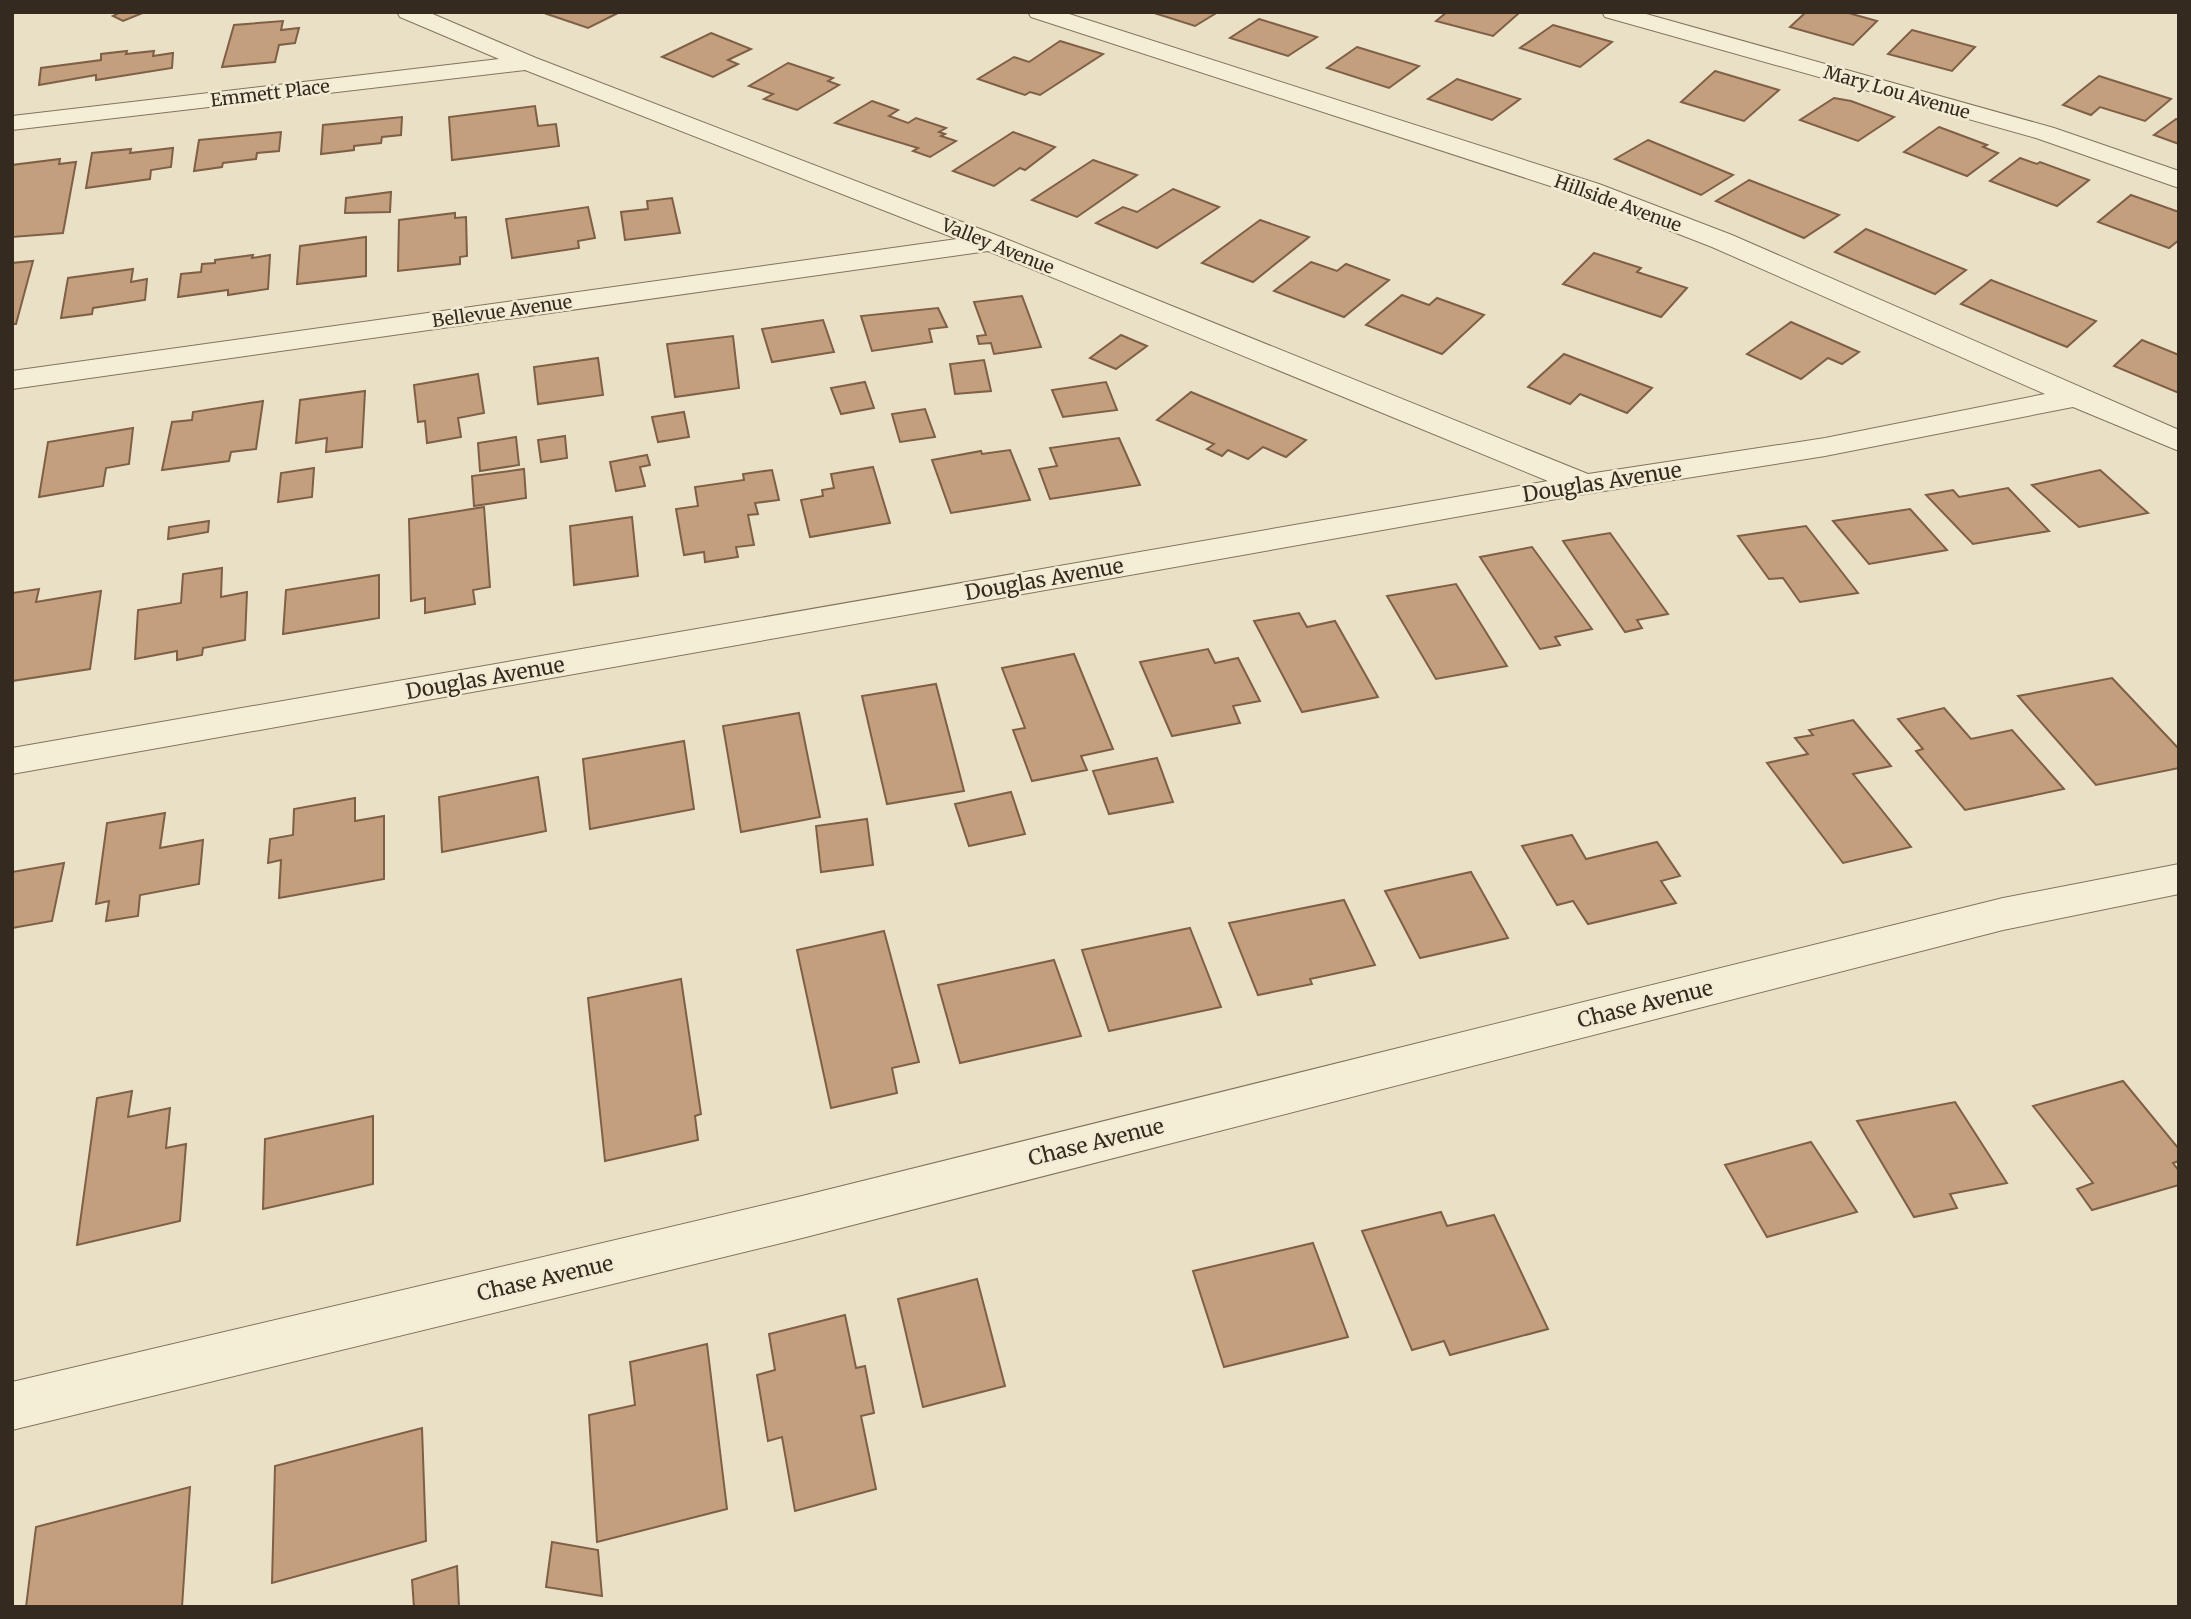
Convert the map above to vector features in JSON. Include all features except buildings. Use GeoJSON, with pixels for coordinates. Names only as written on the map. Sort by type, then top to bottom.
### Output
{"type":"FeatureCollection","features":[{"type":"Feature","properties":{"kind":"street","name":"Valley Avenue"},"geometry":{"type":"LineString","coordinates":[[408,12],[528,63],[991,243],[1585,484]]}},
{"type":"Feature","properties":{"kind":"street","name":"Hillside Avenue"},"geometry":{"type":"LineString","coordinates":[[1040,12],[1590,190],[1722,242],[2179,442]]}},
{"type":"Feature","properties":{"kind":"street","name":"Mary Lou Avenue"},"geometry":{"type":"LineString","coordinates":[[1613,12],[2045,133],[2179,180]]}},
{"type":"Feature","properties":{"kind":"street","name":"Emmett Place"},"geometry":{"type":"LineString","coordinates":[[12,123],[528,63]]}},
{"type":"Feature","properties":{"kind":"street","name":"Bellevue Avenue"},"geometry":{"type":"LineString","coordinates":[[12,380],[991,243]]}},
{"type":"Feature","properties":{"kind":"street","name":"Douglas Avenue"},"geometry":{"type":"LineString","coordinates":[[12,761],[1585,484],[1825,447],[2075,397]]}},
{"type":"Feature","properties":{"kind":"street","name":"Chase Avenue"},"geometry":{"type":"LineString","coordinates":[[12,1406],[815,1213],[2003,914],[2179,879]]}}]}
